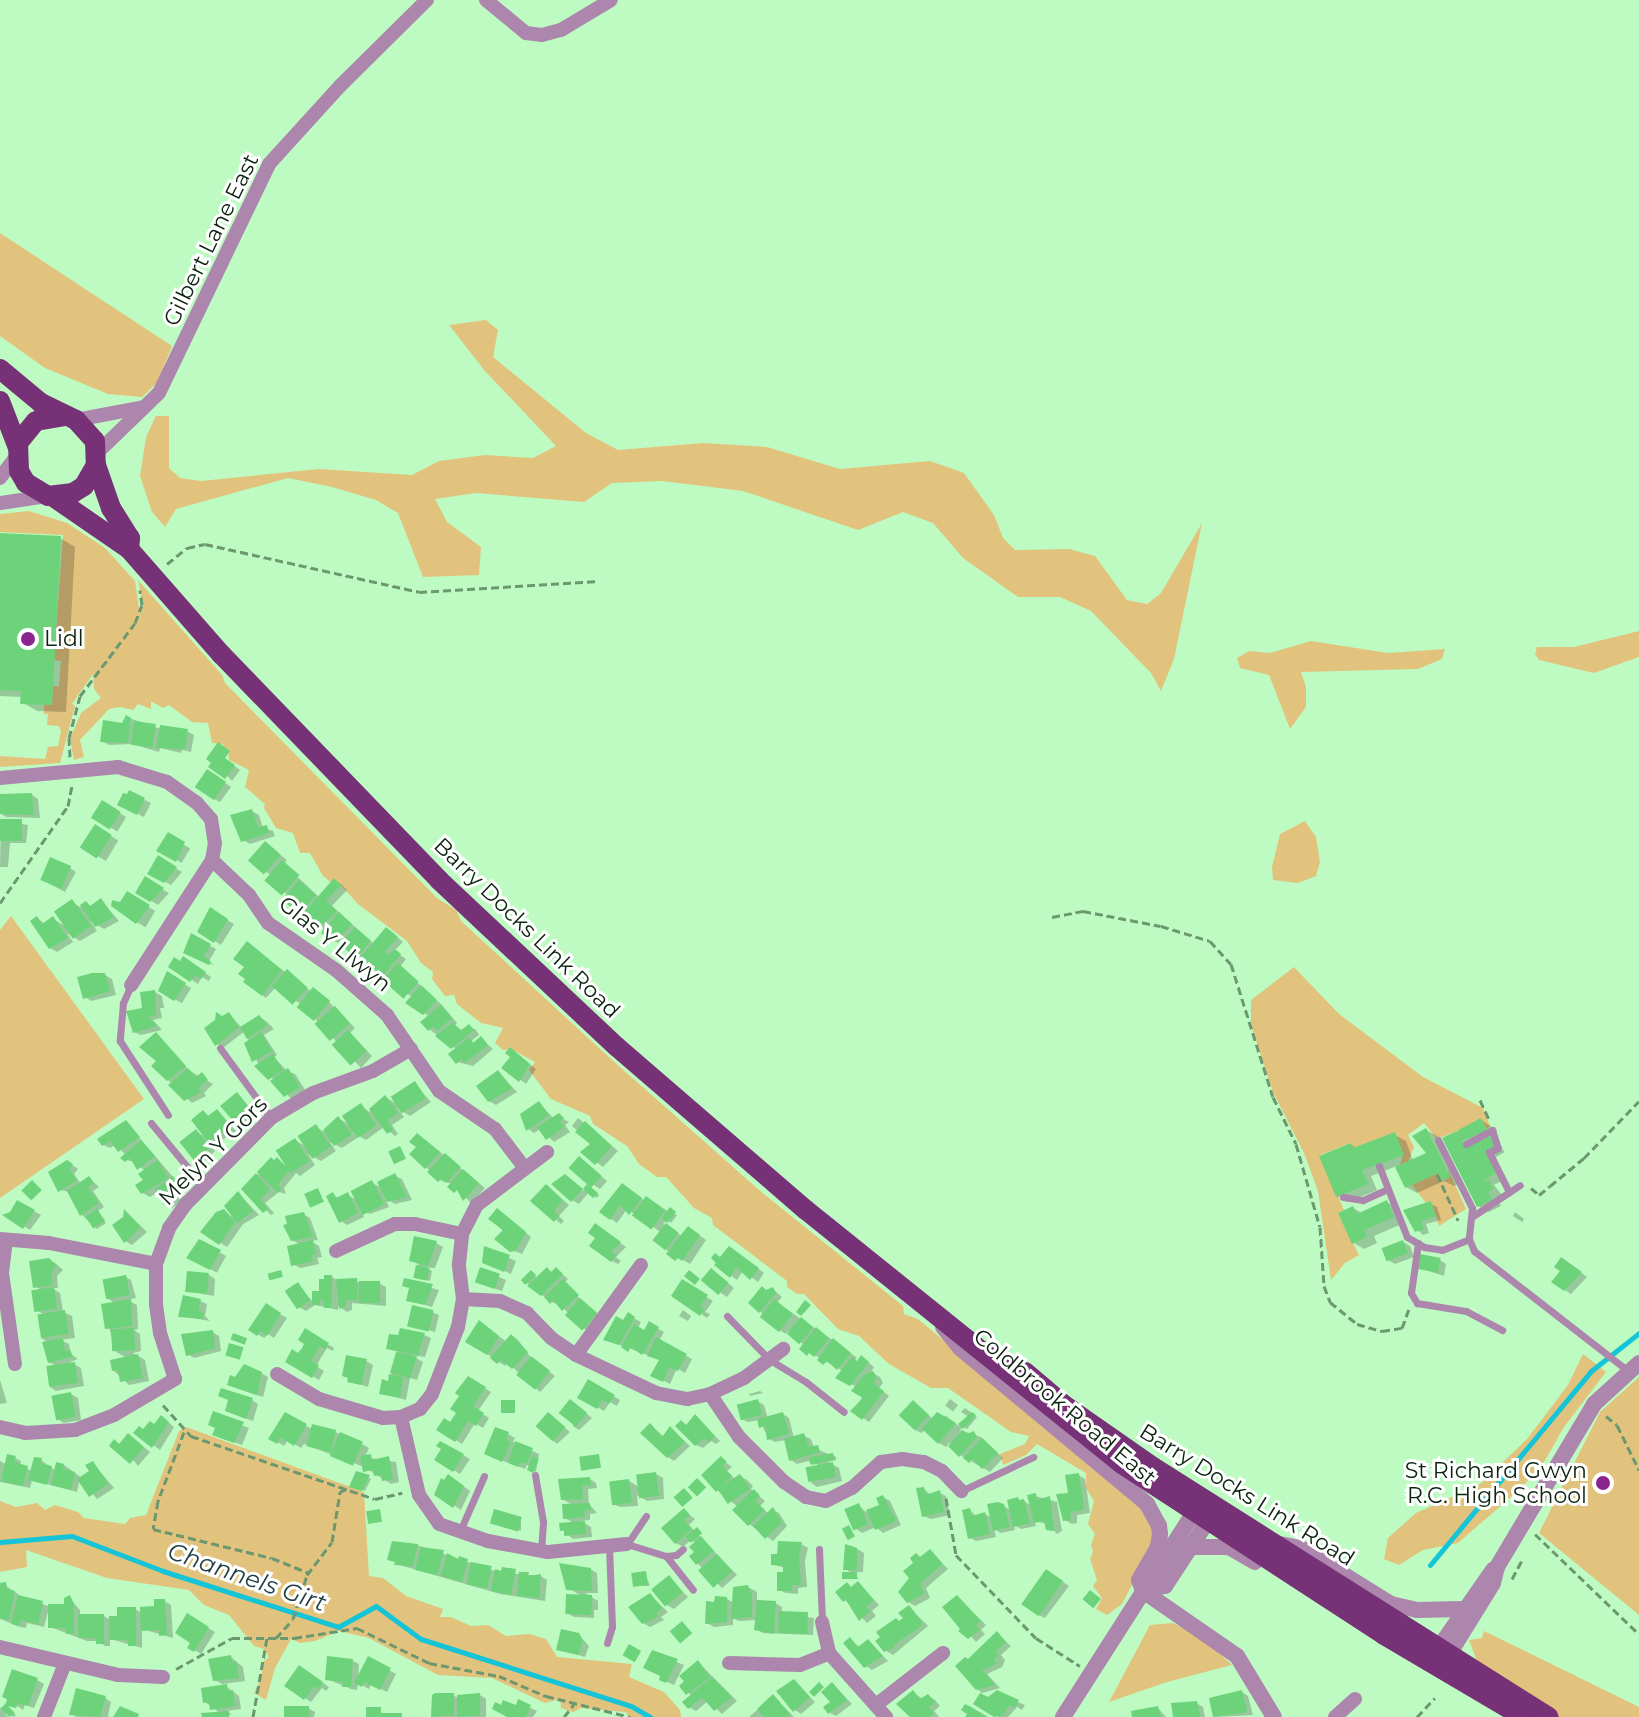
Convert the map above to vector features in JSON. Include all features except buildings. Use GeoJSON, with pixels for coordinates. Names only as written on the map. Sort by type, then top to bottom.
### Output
{"type":"FeatureCollection","features":[{"type":"Feature","properties":{"kind":"main road"},"geometry":{"type":"LineString","coordinates":[[0,369],[25,391],[87,429],[97,459],[84,486],[73,493],[50,496],[26,483],[0,401]]}},
{"type":"Feature","properties":{"kind":"main road"},"geometry":{"type":"LineString","coordinates":[[17,452],[25,431],[36,421],[70,418]]}},
{"type":"Feature","properties":{"kind":"main road","name":"Barry Docks Link Road"},"geometry":{"type":"LineString","coordinates":[[97,459],[111,508],[130,538],[129,549]]}},
{"type":"Feature","properties":{"kind":"main road","name":"Barry Docks Link Road"},"geometry":{"type":"LineString","coordinates":[[50,496],[129,549],[221,654],[354,793],[523,959],[691,1113],[1122,1464],[1206,1510],[1279,1544],[1523,1717]]}},
{"type":"Feature","properties":{"kind":"main road","name":"Barry Docks Link Road"},"geometry":{"type":"LineString","coordinates":[[1206,1510],[1377,1631],[1439,1657],[1549,1717]]}},
{"type":"Feature","properties":{"kind":"street","name":"Gilbert Lane East"},"geometry":{"type":"LineString","coordinates":[[97,459],[159,393],[269,164],[341,85],[427,0]]}},
{"type":"Feature","properties":{"kind":"street"},"geometry":{"type":"LineString","coordinates":[[486,0],[526,33],[542,35],[561,30],[611,0]]}},
{"type":"Feature","properties":{"kind":"street"},"geometry":{"type":"LineString","coordinates":[[70,418],[126,413],[148,405]]}},
{"type":"Feature","properties":{"kind":"street"},"geometry":{"type":"LineString","coordinates":[[0,478],[17,452]]}},
{"type":"Feature","properties":{"kind":"street"},"geometry":{"type":"LineString","coordinates":[[0,503],[50,496]]}},
{"type":"Feature","properties":{"kind":"street"},"geometry":{"type":"LineString","coordinates":[[0,778],[118,767],[167,782],[197,803],[211,819],[215,843],[212,860],[131,985]]}},
{"type":"Feature","properties":{"kind":"street","name":"Glas Y Llwyn"},"geometry":{"type":"LineString","coordinates":[[212,860],[249,895],[268,923],[336,970],[387,1015],[439,1091],[495,1129],[524,1167]]}},
{"type":"Feature","properties":{"kind":"street","name":"Melyn Y Gors"},"geometry":{"type":"LineString","coordinates":[[156,1264],[169,1228],[186,1204],[271,1118],[313,1093],[373,1071],[411,1049]]}},
{"type":"Feature","properties":{"kind":"street"},"geometry":{"type":"LineString","coordinates":[[277,1374],[319,1399],[383,1418],[401,1417],[420,1409],[432,1394],[458,1327],[463,1299],[459,1264],[462,1234],[477,1205],[547,1152]]}},
{"type":"Feature","properties":{"kind":"street"},"geometry":{"type":"LineString","coordinates":[[336,1251],[395,1224],[415,1224],[462,1234]]}},
{"type":"Feature","properties":{"kind":"street"},"geometry":{"type":"LineString","coordinates":[[0,1427],[25,1433],[75,1430],[114,1415],[153,1389],[175,1379],[160,1333],[156,1264],[49,1243],[3,1239],[2,1273],[15,1364]]}},
{"type":"Feature","properties":{"kind":"street"},"geometry":{"type":"LineString","coordinates":[[576,1355],[641,1265]]}},
{"type":"Feature","properties":{"kind":"street"},"geometry":{"type":"LineString","coordinates":[[463,1299],[500,1301],[527,1313],[551,1338],[576,1355],[656,1393],[687,1399],[710,1394],[770,1360],[783,1349]]}},
{"type":"Feature","properties":{"kind":"street","name":"Coldbrook Road East"},"geometry":{"type":"LineString","coordinates":[[925,1306],[960,1348],[1147,1504],[1160,1534],[1158,1547],[1139,1580],[1143,1591]]}},
{"type":"Feature","properties":{"kind":"street"},"geometry":{"type":"LineString","coordinates":[[1439,1657],[1493,1583],[1497,1567],[1528,1512],[1593,1406],[1628,1366]]}},
{"type":"Feature","properties":{"kind":"street"},"geometry":{"type":"LineString","coordinates":[[710,1394],[739,1437],[784,1482],[806,1497],[826,1501],[852,1488],[881,1462],[902,1459],[924,1462],[942,1471],[961,1491]]}},
{"type":"Feature","properties":{"kind":"street"},"geometry":{"type":"LineString","coordinates":[[401,1417],[417,1488],[439,1524],[541,1551],[627,1544]]}},
{"type":"Feature","properties":{"kind":"street","name":"Coldbrook Road East"},"geometry":{"type":"LineString","coordinates":[[1143,1591],[1165,1586],[1190,1547],[1206,1510]]}},
{"type":"Feature","properties":{"kind":"street","name":"Coldbrook Road East"},"geometry":{"type":"LineString","coordinates":[[1063,1717],[1143,1591],[1206,1510]]}},
{"type":"Feature","properties":{"kind":"street"},"geometry":{"type":"LineString","coordinates":[[1279,1544],[1301,1548],[1391,1604],[1417,1610],[1463,1609]]}},
{"type":"Feature","properties":{"kind":"street"},"geometry":{"type":"LineString","coordinates":[[1190,1547],[1232,1548],[1346,1621],[1377,1631]]}},
{"type":"Feature","properties":{"kind":"street"},"geometry":{"type":"LineString","coordinates":[[1439,1657],[1463,1609],[1484,1578],[1497,1567]]}},
{"type":"Feature","properties":{"kind":"street"},"geometry":{"type":"LineString","coordinates":[[1143,1591],[1237,1656],[1274,1717]]}},
{"type":"Feature","properties":{"kind":"street"},"geometry":{"type":"LineString","coordinates":[[822,1622],[829,1653],[886,1717]]}},
{"type":"Feature","properties":{"kind":"street"},"geometry":{"type":"LineString","coordinates":[[0,1647],[118,1675],[163,1677]]}},
{"type":"Feature","properties":{"kind":"street"},"geometry":{"type":"LineString","coordinates":[[729,1663],[800,1665],[829,1653]]}},
{"type":"Feature","properties":{"kind":"street"},"geometry":{"type":"LineString","coordinates":[[876,1705],[943,1653]]}},
{"type":"Feature","properties":{"kind":"street"},"geometry":{"type":"LineString","coordinates":[[44,1717],[65,1663]]}},
{"type":"Feature","properties":{"kind":"street"},"geometry":{"type":"LineString","coordinates":[[1335,1717],[1355,1699]]}},
{"type":"Feature","properties":{"kind":"lane"},"geometry":{"type":"LineString","coordinates":[[131,985],[123,1003],[120,1027],[122,1049],[168,1115]]}},
{"type":"Feature","properties":{"kind":"lane"},"geometry":{"type":"LineString","coordinates":[[220,1048],[271,1118]]}},
{"type":"Feature","properties":{"kind":"lane"},"geometry":{"type":"LineString","coordinates":[[151,1123],[205,1187]]}},
{"type":"Feature","properties":{"kind":"lane"},"geometry":{"type":"LineString","coordinates":[[1466,1144],[1492,1130],[1498,1148],[1489,1152],[1509,1192]]}},
{"type":"Feature","properties":{"kind":"lane"},"geometry":{"type":"LineString","coordinates":[[1438,1140],[1473,1216],[1469,1235],[1474,1251],[1601,1349],[1628,1366]]}},
{"type":"Feature","properties":{"kind":"lane"},"geometry":{"type":"LineString","coordinates":[[1379,1166],[1407,1237],[1442,1250],[1469,1235]]}},
{"type":"Feature","properties":{"kind":"lane"},"geometry":{"type":"LineString","coordinates":[[1473,1216],[1520,1185]]}},
{"type":"Feature","properties":{"kind":"lane"},"geometry":{"type":"LineString","coordinates":[[1343,1197],[1363,1200],[1388,1189]]}},
{"type":"Feature","properties":{"kind":"lane"},"geometry":{"type":"LineString","coordinates":[[1418,1243],[1412,1279],[1417,1303],[1466,1311],[1502,1330]]}},
{"type":"Feature","properties":{"kind":"lane"},"geometry":{"type":"LineString","coordinates":[[727,1316],[770,1360],[806,1382],[844,1412]]}},
{"type":"Feature","properties":{"kind":"lane"},"geometry":{"type":"LineString","coordinates":[[961,1491],[1033,1457]]}},
{"type":"Feature","properties":{"kind":"lane"},"geometry":{"type":"LineString","coordinates":[[535,1475],[543,1522],[541,1551]]}},
{"type":"Feature","properties":{"kind":"lane"},"geometry":{"type":"LineString","coordinates":[[460,1531],[484,1476]]}},
{"type":"Feature","properties":{"kind":"lane"},"geometry":{"type":"LineString","coordinates":[[646,1516],[627,1544],[666,1556],[676,1555],[683,1549]]}},
{"type":"Feature","properties":{"kind":"lane"},"geometry":{"type":"LineString","coordinates":[[607,1643],[612,1627],[609,1545]]}},
{"type":"Feature","properties":{"kind":"lane"},"geometry":{"type":"LineString","coordinates":[[819,1549],[822,1622]]}},
{"type":"Feature","properties":{"kind":"lane"},"geometry":{"type":"LineString","coordinates":[[666,1556],[693,1590]]}},
{"type":"Feature","properties":{"kind":"path"},"geometry":{"type":"LineString","coordinates":[[0,903],[68,806],[72,788],[69,738],[80,696],[135,623],[142,605],[136,579],[153,575],[187,548],[205,544],[419,592],[599,581]]}},
{"type":"Feature","properties":{"kind":"path"},"geometry":{"type":"LineString","coordinates":[[1052,917],[1083,911],[1161,926],[1210,941],[1231,964],[1273,1097],[1296,1144],[1320,1227],[1324,1286],[1330,1302],[1357,1324],[1382,1331],[1402,1328],[1414,1298]]}},
{"type":"Feature","properties":{"kind":"path"},"geometry":{"type":"LineString","coordinates":[[1480,1100],[1492,1130]]}},
{"type":"Feature","properties":{"kind":"path"},"geometry":{"type":"LineString","coordinates":[[1539,1195],[1584,1158],[1639,1101]]}},
{"type":"Feature","properties":{"kind":"path"},"geometry":{"type":"LineString","coordinates":[[1437,1174],[1457,1219],[1469,1235]]}},
{"type":"Feature","properties":{"kind":"path"},"geometry":{"type":"LineString","coordinates":[[153,1389],[168,1415],[184,1430],[375,1499],[417,1488]]}},
{"type":"Feature","properties":{"kind":"path"},"geometry":{"type":"LineString","coordinates":[[1593,1406],[1617,1425],[1639,1470]]}},
{"type":"Feature","properties":{"kind":"path"},"geometry":{"type":"LineString","coordinates":[[184,1430],[158,1501],[153,1529],[272,1558],[309,1573]]}},
{"type":"Feature","properties":{"kind":"path"},"geometry":{"type":"LineString","coordinates":[[276,1638],[293,1619],[309,1573],[332,1542],[340,1492],[346,1489]]}},
{"type":"Feature","properties":{"kind":"path"},"geometry":{"type":"LineString","coordinates":[[947,1505],[956,1555],[977,1581],[1036,1638],[1091,1673]]}},
{"type":"Feature","properties":{"kind":"path"},"geometry":{"type":"LineString","coordinates":[[1528,1512],[1536,1537],[1639,1634]]}},
{"type":"Feature","properties":{"kind":"path"},"geometry":{"type":"LineString","coordinates":[[163,1677],[232,1638],[276,1638],[357,1628],[429,1663],[499,1676],[546,1696],[630,1717]]}},
{"type":"Feature","properties":{"kind":"path"},"geometry":{"type":"LineString","coordinates":[[253,1717],[267,1638]]}},
{"type":"Feature","properties":{"kind":"path"},"geometry":{"type":"LineString","coordinates":[[1417,1717],[1435,1698]]}},
{"type":"Feature","properties":{"kind":"path"},"geometry":{"type":"LineString","coordinates":[[564,1717],[575,1703]]}},
{"type":"Feature","properties":{"kind":"shaded area"},"geometry":{"type":"Polygon","coordinates":[[[0,233],[172,346],[157,383],[142,397],[108,394],[45,368],[0,336],[0,233]]]}},
{"type":"Feature","properties":{"kind":"shaded area"},"geometry":{"type":"Polygon","coordinates":[[[486,320],[498,330],[493,357],[586,433],[618,450],[703,443],[767,447],[840,469],[930,461],[964,473],[994,515],[1003,538],[1015,550],[1069,549],[1095,556],[1127,600],[1147,604],[1161,593],[1202,523],[1174,659],[1161,691],[1151,673],[1091,611],[1060,597],[1018,597],[963,558],[933,523],[903,512],[858,530],[743,491],[662,481],[612,483],[584,502],[476,493],[435,499],[447,522],[481,547],[479,575],[423,577],[398,513],[376,500],[332,487],[288,478],[176,509],[165,527],[152,512],[140,476],[146,437],[156,416],[169,416],[169,468],[180,478],[201,481],[319,469],[412,475],[439,461],[485,455],[533,458],[556,446],[485,371],[449,325],[486,320]]]}},
{"type":"Feature","properties":{"kind":"shaded area"},"geometry":{"type":"Polygon","coordinates":[[[29,511],[67,523],[105,548],[135,581],[140,615],[143,605],[138,580],[222,675],[225,683],[437,898],[456,910],[461,921],[759,1190],[903,1306],[904,1314],[918,1319],[1142,1505],[1153,1526],[1154,1543],[1122,1604],[1107,1615],[1096,1609],[1102,1598],[1093,1586],[1097,1580],[1090,1559],[1095,1534],[1088,1524],[1094,1501],[1086,1488],[1086,1473],[1037,1444],[1026,1455],[1003,1465],[1000,1454],[1025,1444],[1029,1436],[1011,1432],[948,1388],[931,1388],[889,1364],[859,1336],[838,1329],[804,1294],[797,1294],[787,1287],[787,1281],[713,1225],[712,1218],[694,1208],[666,1177],[657,1177],[639,1164],[627,1146],[593,1124],[590,1116],[551,1099],[529,1070],[535,1062],[511,1049],[503,1050],[495,1043],[503,1028],[481,1023],[457,1004],[454,995],[445,996],[432,979],[433,972],[421,963],[407,941],[358,904],[338,882],[333,884],[323,876],[310,853],[300,853],[293,833],[276,828],[264,808],[265,804],[245,787],[249,770],[229,760],[228,751],[222,744],[212,743],[208,723],[192,722],[169,705],[163,708],[151,701],[151,709],[138,704],[133,710],[120,707],[109,709],[80,740],[84,757],[74,760],[70,739],[81,713],[101,698],[94,689],[93,674],[72,704],[75,706],[60,763],[0,767],[0,756],[45,759],[48,747],[58,746],[61,732],[59,726],[47,725],[48,714],[44,714],[44,705],[52,705],[53,686],[59,686],[61,661],[54,660],[63,535],[0,532],[0,514],[29,511]]]}},
{"type":"Feature","properties":{"kind":"shaded area"},"geometry":{"type":"Polygon","coordinates":[[[1639,631],[1639,657],[1594,673],[1539,660],[1535,654],[1537,647],[1574,647],[1639,631]]]}},
{"type":"Feature","properties":{"kind":"shaded area"},"geometry":{"type":"Polygon","coordinates":[[[1311,641],[1388,653],[1445,649],[1442,659],[1418,669],[1301,672],[1306,687],[1306,707],[1290,729],[1269,675],[1240,668],[1237,658],[1249,651],[1270,653],[1311,641]]]}},
{"type":"Feature","properties":{"kind":"shaded area"},"geometry":{"type":"Polygon","coordinates":[[[1305,821],[1316,837],[1320,862],[1316,876],[1298,883],[1273,880],[1272,867],[1280,834],[1305,821]]]}},
{"type":"Feature","properties":{"kind":"shaded area"},"geometry":{"type":"Polygon","coordinates":[[[11,916],[144,1099],[0,1198],[0,930],[11,916]]]}},
{"type":"Feature","properties":{"kind":"shaded area"},"geometry":{"type":"Polygon","coordinates":[[[1294,967],[1339,1014],[1423,1077],[1483,1108],[1490,1126],[1487,1129],[1481,1119],[1459,1134],[1457,1131],[1437,1139],[1424,1123],[1408,1135],[1414,1147],[1408,1162],[1400,1165],[1403,1155],[1395,1133],[1353,1148],[1351,1143],[1320,1155],[1344,1210],[1338,1213],[1359,1255],[1345,1263],[1331,1280],[1318,1191],[1304,1153],[1273,1092],[1251,1025],[1251,1000],[1294,967]]]}},
{"type":"Feature","properties":{"kind":"shaded area"},"geometry":{"type":"Polygon","coordinates":[[[1448,1169],[1466,1209],[1439,1226],[1436,1216],[1412,1185],[1438,1173],[1442,1181],[1449,1177],[1448,1169]]]}},
{"type":"Feature","properties":{"kind":"shaded area"},"geometry":{"type":"Polygon","coordinates":[[[1583,1354],[1606,1372],[1564,1427],[1543,1464],[1520,1489],[1458,1543],[1423,1550],[1399,1565],[1384,1559],[1388,1538],[1416,1513],[1479,1485],[1527,1439],[1568,1385],[1583,1354]]]}},
{"type":"Feature","properties":{"kind":"shaded area","name":"St Richard Gwyn R.C. High School"},"geometry":{"type":"Polygon","coordinates":[[[1639,1377],[1639,1615],[1539,1533],[1600,1412],[1639,1377]]]}},
{"type":"Feature","properties":{"kind":"shaded area"},"geometry":{"type":"Polygon","coordinates":[[[186,1427],[364,1492],[369,1576],[383,1578],[406,1596],[443,1609],[440,1617],[451,1617],[471,1626],[488,1625],[506,1636],[530,1634],[546,1639],[557,1657],[632,1664],[629,1677],[664,1692],[680,1710],[681,1717],[630,1717],[625,1712],[581,1708],[573,1712],[561,1708],[560,1699],[545,1703],[492,1678],[438,1675],[369,1638],[339,1631],[315,1641],[300,1643],[291,1639],[275,1668],[266,1700],[254,1693],[261,1679],[263,1662],[269,1657],[264,1649],[254,1646],[229,1615],[204,1605],[189,1590],[107,1578],[26,1550],[27,1567],[0,1572],[0,1501],[16,1507],[37,1503],[45,1510],[55,1505],[78,1512],[84,1518],[125,1524],[130,1518],[146,1515],[179,1431],[186,1427]]]}},
{"type":"Feature","properties":{"kind":"shaded area"},"geometry":{"type":"Polygon","coordinates":[[[1173,1623],[1204,1639],[1232,1665],[1167,1682],[1109,1702],[1150,1625],[1173,1623]]]}},
{"type":"Feature","properties":{"kind":"shaded area"},"geometry":{"type":"Polygon","coordinates":[[[1484,1631],[1639,1707],[1639,1717],[1558,1717],[1478,1664],[1469,1640],[1482,1638],[1484,1631]]]}},
{"type":"Feature","properties":{"kind":"waterway"},"geometry":{"type":"LineString","coordinates":[[1430,1565],[1591,1371],[1639,1333]]}},
{"type":"Feature","properties":{"kind":"waterway","name":"Channels Girt"},"geometry":{"type":"LineString","coordinates":[[0,1542],[72,1536],[163,1571],[338,1627],[376,1606],[421,1639],[631,1706],[650,1717]]}},
{"type":"Feature","properties":{"kind":"place","name":"Lidl"},"geometry":{"type":"Point","coordinates":[28,639]}},
{"type":"Feature","properties":{"kind":"place","name":"St Richard Gwyn R.C. High School"},"geometry":{"type":"Point","coordinates":[1603,1483]}}]}
